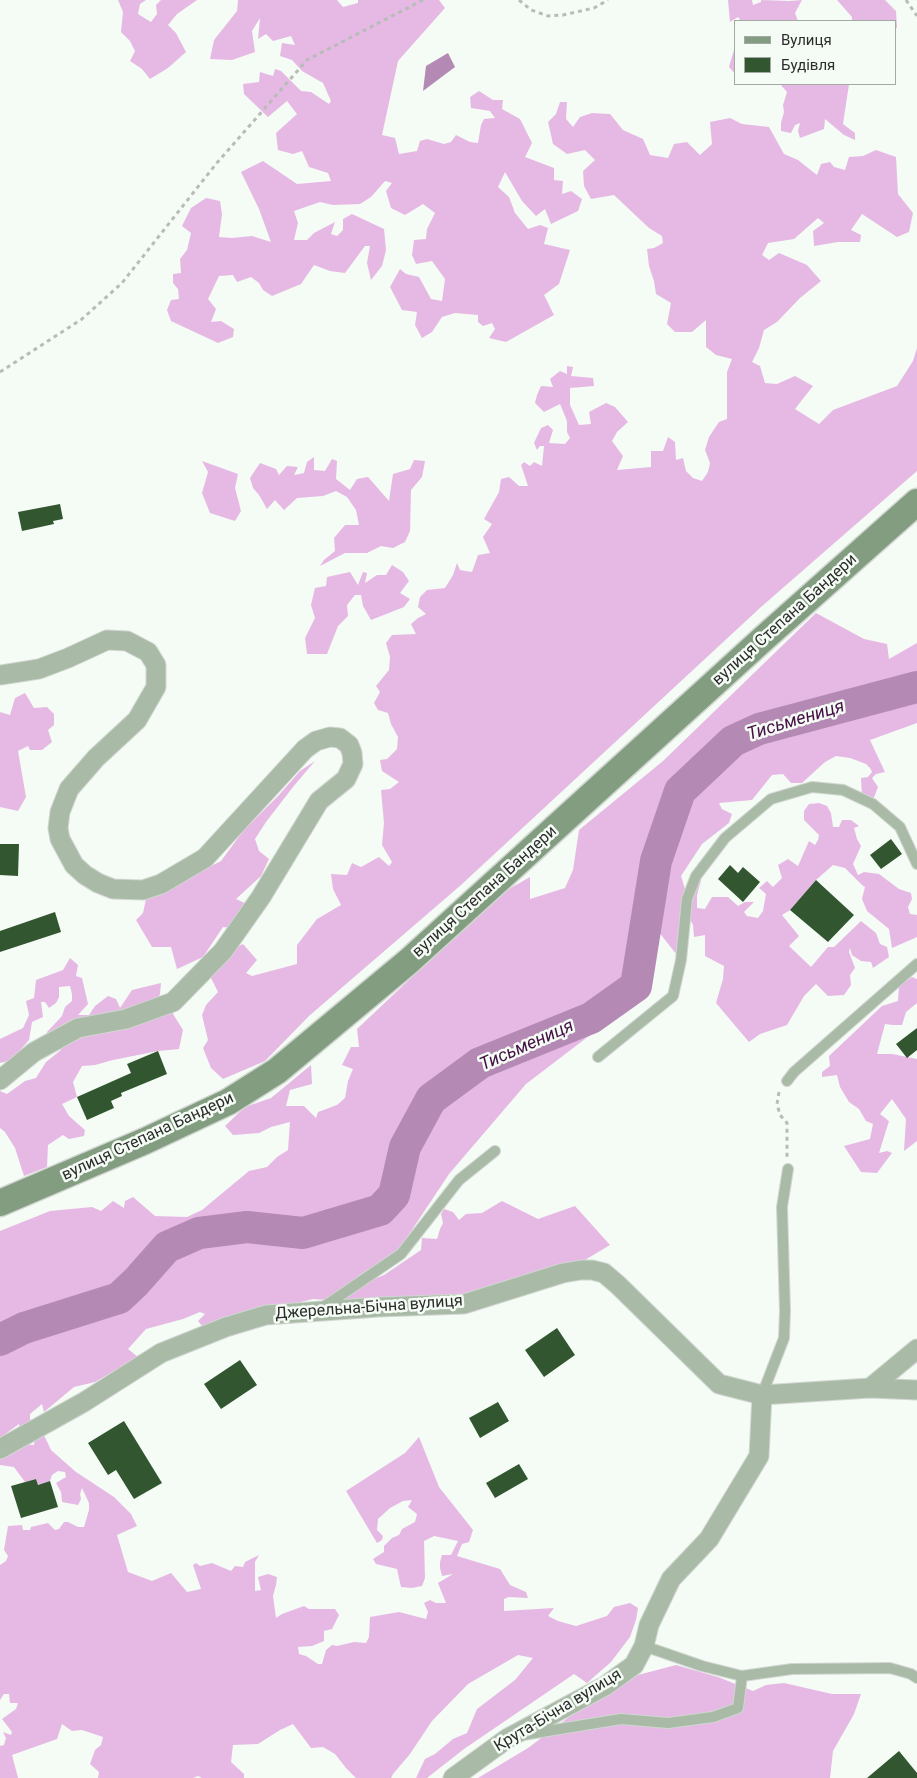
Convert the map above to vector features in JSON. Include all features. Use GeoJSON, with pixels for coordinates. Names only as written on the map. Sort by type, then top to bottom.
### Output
{"type":"FeatureCollection","features":[{"type":"Feature","properties":{"kind":"main road","name":"вулиця Степана Бандери"},"geometry":{"type":"LineString","coordinates":[[0,1203],[145,1141],[228,1102],[277,1071],[409,961],[917,502]]}},
{"type":"Feature","properties":{"kind":"street"},"geometry":{"type":"LineString","coordinates":[[0,675],[39,669],[106,640],[127,641],[148,652],[156,665],[156,687],[137,720],[96,758],[69,789],[60,812],[58,828],[60,839],[74,866],[98,884],[113,889],[143,890],[161,884],[205,858],[305,749],[316,741],[330,737],[340,738],[349,745],[353,764],[346,779],[319,801],[261,897],[224,952],[173,1002],[126,1019],[78,1028],[34,1052],[0,1080]]}},
{"type":"Feature","properties":{"kind":"street","name":"Джерельна-Бічна вулиця"},"geometry":{"type":"LineString","coordinates":[[0,1449],[84,1402],[161,1353],[226,1326],[266,1315],[319,1310],[464,1304],[563,1273],[592,1270],[604,1273],[618,1285],[719,1384],[762,1395],[870,1388],[917,1390]]}},
{"type":"Feature","properties":{"kind":"street"},"geometry":{"type":"LineString","coordinates":[[870,1388],[917,1349]]}},
{"type":"Feature","properties":{"kind":"street","name":"Крута-Бічна вулиця"},"geometry":{"type":"LineString","coordinates":[[453,1778],[508,1738],[605,1686],[634,1665],[644,1646],[649,1625],[671,1579],[709,1539],[759,1456],[762,1395]]}},
{"type":"Feature","properties":{"kind":"lane"},"geometry":{"type":"LineString","coordinates":[[598,1057],[673,996],[681,960],[687,899],[696,876],[725,838],[771,800],[812,787],[843,790],[873,804],[900,827],[917,864]]}},
{"type":"Feature","properties":{"kind":"lane"},"geometry":{"type":"LineString","coordinates":[[787,1081],[794,1072],[917,964]]}},
{"type":"Feature","properties":{"kind":"lane"},"geometry":{"type":"LineString","coordinates":[[319,1310],[401,1254],[459,1180],[495,1151]]}},
{"type":"Feature","properties":{"kind":"lane"},"geometry":{"type":"LineString","coordinates":[[762,1395],[784,1338],[782,1207],[788,1168]]}},
{"type":"Feature","properties":{"kind":"lane"},"geometry":{"type":"LineString","coordinates":[[644,1646],[702,1666],[742,1676],[792,1669],[890,1668],[911,1674],[917,1678]]}},
{"type":"Feature","properties":{"kind":"lane"},"geometry":{"type":"LineString","coordinates":[[508,1738],[620,1719],[668,1723],[713,1717],[738,1708],[742,1676]]}},
{"type":"Feature","properties":{"kind":"path"},"geometry":{"type":"LineString","coordinates":[[0,372],[82,319],[122,283],[216,164],[307,60],[423,0]]}},
{"type":"Feature","properties":{"kind":"path"},"geometry":{"type":"LineString","coordinates":[[519,0],[531,10],[548,16],[563,15],[594,8],[608,0]]}},
{"type":"Feature","properties":{"kind":"path"},"geometry":{"type":"LineString","coordinates":[[906,0],[917,16]]}},
{"type":"Feature","properties":{"kind":"path"},"geometry":{"type":"LineString","coordinates":[[787,1081],[778,1093],[777,1104],[780,1115],[787,1123],[788,1168]]}},
{"type":"Feature","properties":{"kind":"shaded area"},"geometry":{"type":"Polygon","coordinates":[[[118,0],[146,0],[140,4],[138,14],[151,22],[157,14],[156,5],[161,0],[197,0],[177,14],[168,25],[176,33],[186,52],[168,68],[150,79],[142,69],[130,61],[135,51],[130,41],[121,32],[123,12],[118,0]]]}},
{"type":"Feature","properties":{"kind":"shaded area"},"geometry":{"type":"Polygon","coordinates":[[[238,0],[337,0],[343,7],[358,3],[358,0],[439,0],[445,8],[398,61],[382,135],[395,138],[399,154],[417,151],[420,141],[427,139],[444,144],[451,142],[456,135],[470,142],[478,143],[484,119],[495,118],[490,111],[471,108],[470,97],[479,91],[493,100],[503,100],[502,109],[520,119],[532,143],[525,157],[554,168],[554,180],[563,181],[562,194],[571,191],[582,199],[578,211],[551,224],[545,209],[536,216],[522,201],[505,172],[498,187],[509,197],[515,213],[528,229],[540,225],[548,228],[544,244],[570,250],[559,284],[544,295],[554,315],[506,342],[489,338],[495,329],[492,323],[483,326],[478,322],[478,315],[455,313],[442,317],[432,332],[422,338],[415,325],[417,312],[402,310],[390,287],[400,269],[406,274],[419,277],[431,299],[442,301],[445,279],[432,261],[416,264],[412,255],[414,240],[426,239],[427,229],[435,213],[423,204],[405,215],[391,208],[386,191],[392,183],[385,181],[371,197],[360,204],[333,205],[320,202],[294,211],[298,223],[294,240],[307,240],[314,233],[335,222],[331,234],[337,236],[343,230],[343,219],[352,214],[384,229],[386,250],[382,266],[371,280],[367,263],[370,246],[365,246],[345,273],[330,271],[314,265],[301,284],[272,296],[263,290],[259,283],[251,277],[237,282],[233,275],[219,276],[208,299],[216,309],[211,322],[221,321],[234,329],[233,337],[218,343],[171,321],[167,310],[171,300],[179,299],[178,289],[173,283],[173,274],[181,273],[180,259],[187,250],[191,233],[182,226],[191,208],[206,198],[220,201],[222,214],[219,237],[252,236],[271,242],[259,209],[241,172],[263,161],[297,184],[331,181],[328,173],[309,167],[302,151],[293,154],[278,150],[276,133],[297,114],[287,101],[268,117],[244,94],[243,84],[259,82],[260,72],[273,76],[275,69],[281,71],[301,91],[311,92],[329,104],[331,101],[323,83],[302,71],[292,60],[280,56],[282,43],[295,45],[291,36],[273,41],[266,34],[258,39],[260,18],[252,31],[255,52],[232,60],[210,59],[214,40],[237,11],[238,0]]]}},
{"type":"Feature","properties":{"kind":"shaded area"},"geometry":{"type":"Polygon","coordinates":[[[728,0],[752,0],[753,5],[761,2],[761,0],[802,0],[795,13],[798,20],[740,20],[738,17],[730,22],[728,0]]]}},
{"type":"Feature","properties":{"kind":"shaded area"},"geometry":{"type":"Polygon","coordinates":[[[837,0],[885,0],[896,11],[897,20],[852,20],[852,17],[837,0]]]}},
{"type":"Feature","properties":{"kind":"shaded area"},"geometry":{"type":"Polygon","coordinates":[[[734,50],[734,73],[729,67],[734,50]]]}},
{"type":"Feature","properties":{"kind":"shaded area"},"geometry":{"type":"Polygon","coordinates":[[[448,53],[455,67],[423,91],[426,66],[448,53]]]}},
{"type":"Feature","properties":{"kind":"shaded area"},"geometry":{"type":"Polygon","coordinates":[[[781,85],[849,85],[843,124],[855,133],[855,140],[844,135],[825,119],[824,129],[800,138],[798,131],[800,123],[795,125],[791,133],[781,131],[784,112],[783,105],[787,92],[781,85]]]}},
{"type":"Feature","properties":{"kind":"shaded area"},"geometry":{"type":"Polygon","coordinates":[[[560,102],[567,102],[566,119],[573,127],[580,117],[592,113],[610,114],[623,130],[643,139],[650,155],[668,158],[674,144],[687,142],[700,155],[712,144],[710,122],[730,118],[742,124],[769,127],[784,154],[798,160],[817,175],[821,164],[830,162],[834,167],[845,170],[849,157],[863,156],[876,150],[896,157],[898,194],[913,213],[909,232],[897,237],[862,214],[851,230],[861,235],[860,242],[838,242],[814,246],[813,231],[824,223],[818,218],[794,239],[768,243],[762,255],[769,260],[779,253],[807,265],[821,281],[800,298],[777,322],[764,330],[759,348],[752,362],[760,366],[765,383],[777,384],[795,376],[813,386],[795,409],[819,424],[833,410],[897,386],[913,361],[917,348],[917,471],[761,607],[461,885],[309,1016],[265,1061],[223,1079],[211,1068],[203,1048],[208,1040],[202,1015],[206,1005],[218,992],[209,974],[235,948],[243,944],[257,960],[246,973],[252,976],[297,964],[297,945],[317,919],[341,905],[333,889],[331,874],[347,875],[352,863],[361,867],[379,857],[389,866],[392,862],[382,845],[384,823],[381,790],[390,789],[399,782],[382,771],[380,760],[387,759],[397,749],[398,737],[388,713],[378,710],[374,703],[380,692],[376,686],[389,670],[390,657],[386,643],[392,635],[416,634],[411,624],[426,614],[418,607],[420,597],[427,590],[445,588],[453,575],[457,563],[460,570],[472,572],[478,555],[490,553],[483,537],[492,524],[484,519],[499,492],[501,479],[509,477],[519,486],[528,486],[521,465],[524,462],[530,466],[534,462],[542,466],[544,446],[540,446],[537,450],[534,443],[541,428],[548,425],[553,430],[549,443],[565,444],[570,438],[567,432],[567,421],[560,404],[544,412],[535,403],[541,386],[553,387],[550,379],[560,371],[567,374],[567,366],[573,367],[571,376],[593,378],[594,386],[570,388],[570,405],[579,425],[591,424],[589,412],[606,403],[615,407],[628,422],[617,432],[612,441],[623,456],[617,470],[651,467],[651,451],[663,451],[668,437],[675,442],[676,460],[683,458],[686,471],[693,478],[702,481],[708,472],[710,463],[705,450],[709,437],[719,422],[727,419],[727,372],[732,359],[716,355],[706,347],[706,320],[692,332],[675,332],[667,324],[671,303],[656,294],[647,249],[654,248],[663,243],[662,236],[649,228],[614,195],[591,199],[584,186],[583,171],[595,160],[585,150],[567,154],[553,144],[548,122],[556,114],[560,102]]]}},
{"type":"Feature","properties":{"kind":"shaded area"},"geometry":{"type":"Polygon","coordinates":[[[314,457],[314,470],[325,471],[332,459],[337,461],[336,479],[350,490],[357,479],[368,477],[389,501],[393,474],[410,469],[414,460],[425,461],[422,477],[411,490],[410,531],[405,542],[393,548],[381,546],[367,553],[345,553],[320,566],[335,551],[334,538],[345,525],[359,525],[356,510],[347,497],[336,491],[323,496],[297,498],[284,510],[275,500],[267,509],[253,488],[250,478],[260,463],[276,469],[279,475],[287,466],[298,467],[294,475],[304,473],[307,462],[314,457]]]}},
{"type":"Feature","properties":{"kind":"shaded area"},"geometry":{"type":"Polygon","coordinates":[[[202,461],[238,474],[235,488],[241,511],[235,521],[210,513],[202,493],[208,472],[202,461]]]}},
{"type":"Feature","properties":{"kind":"shaded area"},"geometry":{"type":"Polygon","coordinates":[[[392,565],[403,572],[409,581],[400,593],[410,599],[404,607],[371,620],[363,606],[361,595],[355,595],[347,605],[348,616],[338,626],[327,654],[307,654],[305,638],[315,618],[311,605],[315,588],[326,586],[327,577],[350,572],[358,585],[363,572],[367,573],[365,583],[377,575],[386,575],[392,565]]]}},
{"type":"Feature","properties":{"kind":"shaded area"},"geometry":{"type":"Polygon","coordinates":[[[816,613],[864,639],[887,644],[889,659],[917,643],[917,723],[870,740],[885,772],[876,774],[872,778],[878,787],[873,800],[862,796],[861,778],[868,777],[872,772],[870,768],[866,764],[850,758],[836,756],[825,762],[802,783],[791,783],[783,774],[772,775],[752,800],[719,803],[722,809],[732,814],[729,823],[702,844],[681,876],[685,889],[692,890],[698,877],[702,877],[697,895],[697,908],[705,909],[712,897],[728,897],[738,906],[745,902],[754,902],[744,912],[747,916],[758,918],[763,911],[766,894],[759,888],[767,881],[773,887],[782,878],[778,865],[788,859],[798,866],[809,841],[815,845],[818,840],[819,835],[804,820],[804,811],[809,804],[819,803],[827,806],[831,813],[833,827],[839,827],[842,820],[851,820],[859,826],[854,828],[861,846],[853,864],[858,875],[864,872],[879,874],[899,889],[911,893],[912,899],[908,907],[910,914],[917,915],[917,937],[892,948],[889,929],[867,911],[862,899],[865,887],[845,868],[833,865],[816,880],[790,910],[782,915],[799,936],[789,946],[811,967],[828,947],[834,947],[861,921],[876,933],[880,944],[887,947],[889,957],[873,968],[871,962],[861,961],[852,955],[850,948],[849,952],[855,968],[850,975],[851,985],[844,995],[828,996],[816,984],[804,996],[787,1025],[760,1034],[749,1042],[716,1003],[723,979],[724,966],[705,956],[705,935],[694,937],[693,925],[683,906],[677,955],[658,931],[640,997],[526,1084],[449,1174],[398,1251],[358,1276],[367,1282],[384,1275],[421,1250],[422,1238],[437,1239],[443,1223],[441,1214],[444,1209],[453,1212],[459,1220],[466,1214],[482,1213],[502,1201],[538,1219],[575,1206],[610,1245],[580,1263],[462,1300],[341,1301],[313,1299],[202,1326],[198,1321],[205,1314],[200,1312],[183,1319],[146,1329],[128,1349],[138,1357],[95,1382],[74,1387],[44,1412],[42,1404],[30,1414],[30,1427],[20,1433],[19,1424],[0,1438],[0,1231],[50,1211],[92,1207],[101,1211],[113,1201],[124,1208],[125,1201],[133,1197],[155,1216],[187,1217],[202,1210],[249,1171],[267,1167],[288,1150],[290,1122],[271,1127],[259,1133],[233,1135],[225,1126],[245,1107],[271,1098],[311,1065],[312,1084],[290,1090],[286,1106],[304,1106],[316,1118],[318,1112],[337,1105],[345,1098],[348,1081],[353,1069],[342,1065],[351,1047],[359,1047],[357,1029],[500,894],[530,877],[530,899],[565,888],[573,870],[579,830],[663,761],[816,613]]]}},
{"type":"Feature","properties":{"kind":"shaded area"},"geometry":{"type":"Polygon","coordinates":[[[25,693],[34,708],[47,707],[54,714],[54,725],[48,730],[52,742],[42,750],[30,750],[28,746],[18,751],[26,797],[18,811],[0,807],[0,712],[10,715],[15,698],[25,693]]]}},
{"type":"Feature","properties":{"kind":"shaded area"},"geometry":{"type":"Polygon","coordinates":[[[315,761],[266,822],[255,839],[259,851],[269,859],[261,876],[236,899],[249,905],[231,928],[223,927],[203,957],[177,969],[171,947],[152,947],[136,920],[143,913],[146,899],[221,861],[243,831],[300,771],[315,761]]]}},
{"type":"Feature","properties":{"kind":"shaded area"},"geometry":{"type":"Polygon","coordinates":[[[70,958],[78,965],[76,976],[82,978],[88,1004],[78,1015],[89,1015],[95,1006],[108,996],[116,999],[120,1008],[132,990],[161,983],[160,994],[155,1004],[176,1005],[173,1014],[183,1030],[179,1049],[158,1051],[95,1065],[82,1066],[73,1082],[77,1097],[62,1104],[69,1116],[85,1130],[84,1136],[69,1139],[63,1135],[48,1145],[47,1167],[24,1176],[15,1148],[5,1132],[0,1128],[0,1091],[7,1094],[25,1081],[36,1078],[46,1062],[61,1050],[47,1038],[47,1032],[62,1016],[65,1007],[72,1001],[70,986],[59,987],[59,997],[56,1003],[49,1008],[45,1002],[41,1002],[43,1017],[32,1022],[29,1040],[12,1060],[0,1063],[0,1039],[23,1028],[29,1015],[26,1001],[34,998],[36,980],[63,970],[70,958]]]}},
{"type":"Feature","properties":{"kind":"shaded area"},"geometry":{"type":"Polygon","coordinates":[[[912,977],[917,979],[917,1003],[906,1012],[902,1025],[885,1024],[877,1054],[892,1054],[917,1059],[917,1141],[904,1151],[906,1119],[892,1099],[880,1114],[889,1121],[879,1153],[887,1151],[892,1153],[877,1173],[861,1172],[844,1146],[870,1139],[873,1124],[866,1121],[859,1109],[849,1102],[840,1087],[837,1075],[822,1077],[822,1072],[830,1066],[829,1056],[882,1006],[898,1001],[899,986],[912,977]]]}},
{"type":"Feature","properties":{"kind":"shaded area"},"geometry":{"type":"Polygon","coordinates":[[[43,1433],[51,1450],[76,1472],[114,1497],[131,1514],[137,1526],[117,1535],[128,1572],[152,1581],[171,1573],[187,1592],[201,1589],[193,1565],[196,1563],[200,1566],[212,1563],[231,1571],[235,1566],[243,1567],[245,1562],[259,1555],[255,1562],[255,1591],[261,1590],[258,1577],[268,1574],[277,1577],[273,1596],[276,1618],[304,1606],[309,1609],[335,1609],[339,1615],[332,1629],[324,1631],[324,1641],[312,1646],[298,1647],[299,1654],[318,1664],[322,1664],[326,1650],[332,1645],[337,1646],[354,1642],[366,1643],[369,1637],[370,1617],[399,1612],[426,1619],[428,1612],[424,1603],[430,1600],[436,1603],[446,1603],[438,1583],[453,1574],[442,1576],[440,1562],[442,1555],[451,1555],[458,1541],[434,1536],[424,1541],[425,1578],[422,1586],[412,1588],[401,1587],[397,1569],[376,1564],[373,1559],[384,1552],[384,1546],[392,1538],[399,1535],[402,1529],[415,1522],[417,1514],[408,1507],[412,1500],[403,1501],[390,1508],[378,1519],[377,1530],[383,1536],[382,1540],[377,1543],[346,1491],[405,1453],[419,1437],[439,1487],[473,1530],[469,1542],[462,1544],[457,1556],[500,1569],[510,1585],[526,1592],[528,1598],[509,1597],[504,1599],[504,1611],[554,1608],[548,1616],[576,1626],[607,1616],[614,1607],[630,1603],[638,1608],[636,1620],[630,1637],[611,1662],[587,1683],[574,1674],[464,1749],[427,1778],[416,1778],[425,1759],[435,1754],[453,1739],[467,1733],[477,1709],[515,1680],[533,1658],[518,1655],[468,1684],[432,1721],[391,1778],[356,1778],[335,1754],[323,1747],[311,1748],[293,1724],[258,1744],[233,1745],[231,1762],[244,1774],[244,1778],[202,1778],[198,1776],[193,1778],[98,1778],[99,1772],[90,1764],[95,1750],[101,1745],[103,1737],[82,1730],[72,1731],[62,1724],[57,1739],[12,1755],[18,1778],[0,1778],[0,1746],[4,1745],[6,1738],[3,1732],[11,1735],[12,1732],[2,1719],[16,1709],[18,1703],[10,1703],[9,1694],[4,1694],[0,1700],[0,1565],[6,1561],[8,1556],[4,1550],[8,1526],[22,1525],[23,1530],[30,1530],[31,1527],[48,1523],[55,1530],[59,1529],[64,1522],[68,1522],[78,1527],[84,1527],[89,1510],[89,1503],[82,1488],[81,1499],[78,1505],[62,1502],[61,1492],[56,1483],[66,1477],[65,1472],[58,1471],[52,1475],[50,1481],[38,1485],[36,1479],[25,1482],[14,1467],[0,1465],[0,1455],[20,1444],[34,1445],[35,1435],[43,1433]]]}},
{"type":"Feature","properties":{"kind":"shaded area"},"geometry":{"type":"Polygon","coordinates":[[[676,1665],[718,1677],[753,1691],[766,1685],[784,1683],[832,1694],[861,1694],[854,1714],[833,1751],[830,1778],[478,1778],[528,1748],[569,1717],[638,1675],[676,1665]]]}},
{"type":"Feature","properties":{"kind":"building"},"geometry":{"type":"Polygon","coordinates":[[[60,504],[63,519],[53,521],[54,524],[22,531],[18,512],[60,504]]]}},
{"type":"Feature","properties":{"kind":"building"},"geometry":{"type":"Polygon","coordinates":[[[891,839],[902,854],[881,869],[870,855],[891,839]]]}},
{"type":"Feature","properties":{"kind":"building"},"geometry":{"type":"Polygon","coordinates":[[[0,844],[19,844],[18,876],[0,875],[0,844]]]}},
{"type":"Feature","properties":{"kind":"building"},"geometry":{"type":"Polygon","coordinates":[[[730,865],[738,873],[743,867],[760,882],[743,902],[718,879],[730,865]]]}},
{"type":"Feature","properties":{"kind":"building"},"geometry":{"type":"Polygon","coordinates":[[[816,880],[854,915],[828,942],[790,910],[816,880]]]}},
{"type":"Feature","properties":{"kind":"building"},"geometry":{"type":"Polygon","coordinates":[[[55,912],[61,932],[0,952],[0,931],[55,912]]]}},
{"type":"Feature","properties":{"kind":"building"},"geometry":{"type":"Polygon","coordinates":[[[917,1028],[917,1050],[907,1058],[896,1044],[917,1028]]]}},
{"type":"Feature","properties":{"kind":"building"},"geometry":{"type":"Polygon","coordinates":[[[158,1051],[167,1074],[121,1093],[122,1096],[111,1101],[114,1108],[87,1120],[77,1097],[131,1073],[127,1064],[158,1051]]]}},
{"type":"Feature","properties":{"kind":"building"},"geometry":{"type":"Polygon","coordinates":[[[557,1328],[575,1355],[544,1377],[525,1350],[557,1328]]]}},
{"type":"Feature","properties":{"kind":"building"},"geometry":{"type":"Polygon","coordinates":[[[240,1360],[257,1385],[221,1409],[204,1384],[240,1360]]]}},
{"type":"Feature","properties":{"kind":"building"},"geometry":{"type":"Polygon","coordinates":[[[498,1402],[509,1421],[480,1438],[469,1418],[498,1402]]]}},
{"type":"Feature","properties":{"kind":"building"},"geometry":{"type":"Polygon","coordinates":[[[124,1421],[162,1483],[134,1499],[116,1470],[108,1475],[88,1443],[124,1421]]]}},
{"type":"Feature","properties":{"kind":"building"},"geometry":{"type":"Polygon","coordinates":[[[519,1464],[528,1479],[495,1498],[486,1483],[519,1464]]]}},
{"type":"Feature","properties":{"kind":"building"},"geometry":{"type":"Polygon","coordinates":[[[36,1479],[38,1485],[50,1481],[58,1507],[21,1518],[11,1486],[36,1479]]]}},
{"type":"Feature","properties":{"kind":"building"},"geometry":{"type":"Polygon","coordinates":[[[899,1751],[917,1773],[917,1778],[867,1778],[899,1751]]]}},
{"type":"Feature","properties":{"kind":"waterway","name":"Тисьмениця"},"geometry":{"type":"LineString","coordinates":[[0,1340],[24,1328],[119,1298],[167,1247],[199,1233],[247,1227],[303,1233],[380,1210],[394,1195],[405,1147],[431,1099],[480,1063],[591,1018],[636,986],[656,861],[680,791],[733,741],[759,729],[917,687]]}}]}
